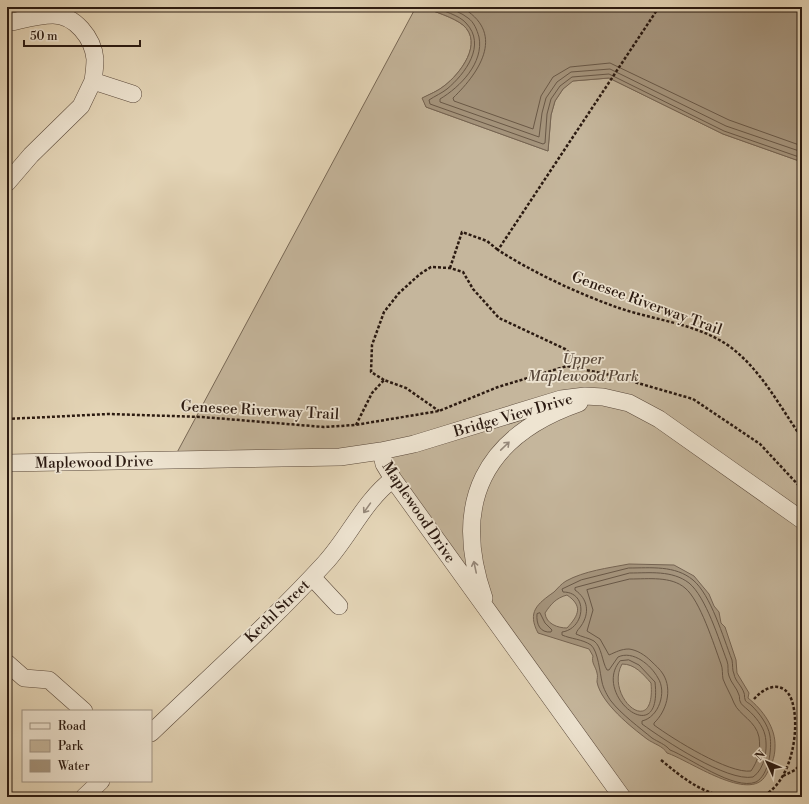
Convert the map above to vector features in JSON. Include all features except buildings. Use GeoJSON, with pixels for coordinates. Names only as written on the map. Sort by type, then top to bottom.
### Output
{"type":"FeatureCollection","features":[{"type":"Feature","properties":{"kind":"street"},"geometry":{"type":"LineString","coordinates":[[7,23],[54,15],[72,21],[81,29],[92,45],[95,59],[93,81],[81,106],[34,152],[7,183]]}},
{"type":"Feature","properties":{"kind":"street"},"geometry":{"type":"LineString","coordinates":[[93,81],[133,94]]}},
{"type":"Feature","properties":{"kind":"street","name":"Bridge View Drive"},"geometry":{"type":"LineString","coordinates":[[381,451],[450,433],[561,399],[584,396],[603,397],[629,403],[659,419],[802,520]]}},
{"type":"Feature","properties":{"kind":"street"},"geometry":{"type":"LineString","coordinates":[[492,617],[478,580],[472,544],[472,512],[482,479],[498,453],[527,429],[565,408],[603,397]]}},
{"type":"Feature","properties":{"kind":"street","name":"Maplewood Drive"},"geometry":{"type":"LineString","coordinates":[[7,463],[321,458],[381,451],[384,464],[393,479],[622,797]]}},
{"type":"Feature","properties":{"kind":"street","name":"Keehl Street"},"geometry":{"type":"LineString","coordinates":[[152,732],[312,577],[338,547],[374,497],[393,479]]}},
{"type":"Feature","properties":{"kind":"street"},"geometry":{"type":"LineString","coordinates":[[312,577],[339,606]]}},
{"type":"Feature","properties":{"kind":"street"},"geometry":{"type":"LineString","coordinates":[[7,663],[24,678],[50,680],[83,710]]}},
{"type":"Feature","properties":{"kind":"street"},"geometry":{"type":"LineString","coordinates":[[84,797],[100,782]]}},
{"type":"Feature","properties":{"kind":"path"},"geometry":{"type":"LineString","coordinates":[[498,250],[659,7]]}},
{"type":"Feature","properties":{"kind":"path","name":"Genesee Riverway Trail"},"geometry":{"type":"LineString","coordinates":[[450,268],[462,232],[487,241],[498,250],[529,268],[606,303],[696,330],[725,344],[740,355],[761,377],[802,438]]}},
{"type":"Feature","properties":{"kind":"path"},"geometry":{"type":"LineString","coordinates":[[439,411],[406,388],[384,380],[372,372],[370,363],[372,345],[384,312],[399,293],[420,274],[431,267],[450,268],[463,272],[473,289],[499,318],[565,349],[573,356],[580,369]]}},
{"type":"Feature","properties":{"kind":"path","name":"Genesee Riverway Trail"},"geometry":{"type":"LineString","coordinates":[[7,419],[109,414],[202,418],[324,427],[356,425],[439,411],[498,388],[567,366],[693,399],[760,444],[802,489]]}},
{"type":"Feature","properties":{"kind":"path"},"geometry":{"type":"LineString","coordinates":[[356,425],[372,393],[384,380]]}},
{"type":"Feature","properties":{"kind":"path"},"geometry":{"type":"LineString","coordinates":[[754,699],[762,691],[774,686],[785,690],[792,701],[795,722],[792,750],[783,776],[774,788],[760,797]]}},
{"type":"Feature","properties":{"kind":"path"},"geometry":{"type":"LineString","coordinates":[[661,760],[690,784],[704,791],[725,797]]}},
{"type":"Feature","properties":{"kind":"path"},"geometry":{"type":"LineString","coordinates":[[783,776],[795,770],[802,763]]}},
{"type":"Feature","properties":{"kind":"green space","name":"Upper Maplewood Park"},"geometry":{"type":"Polygon","coordinates":[[[416,7],[423,7],[459,22],[469,32],[471,40],[470,49],[463,66],[442,88],[423,98],[426,107],[548,151],[551,115],[555,101],[563,89],[572,81],[609,78],[723,134],[802,162],[802,797],[622,797],[381,451],[173,460],[416,7]]]}},
{"type":"Feature","properties":{"kind":"water"},"geometry":{"type":"Polygon","coordinates":[[[423,7],[802,7],[802,162],[723,134],[609,78],[573,81],[563,89],[555,101],[551,115],[548,151],[426,107],[422,98],[442,88],[457,74],[467,58],[471,40],[469,32],[459,22],[423,7]]]}},
{"type":"Feature","properties":{"kind":"water"},"geometry":{"type":"Polygon","coordinates":[[[629,564],[674,565],[694,576],[709,594],[714,606],[719,612],[721,623],[725,627],[736,660],[737,673],[749,693],[748,698],[759,708],[768,720],[775,740],[775,751],[771,765],[766,775],[758,783],[747,785],[733,783],[719,778],[667,753],[633,728],[610,706],[604,698],[597,682],[597,674],[593,663],[593,656],[589,649],[538,633],[533,619],[536,609],[563,583],[588,572],[629,564]],[[567,595],[554,602],[545,613],[550,623],[553,625],[567,628],[578,611],[575,603],[567,595]],[[622,664],[618,677],[620,689],[625,700],[632,708],[639,711],[646,709],[650,700],[651,683],[635,668],[627,664],[622,664]]]}}]}
